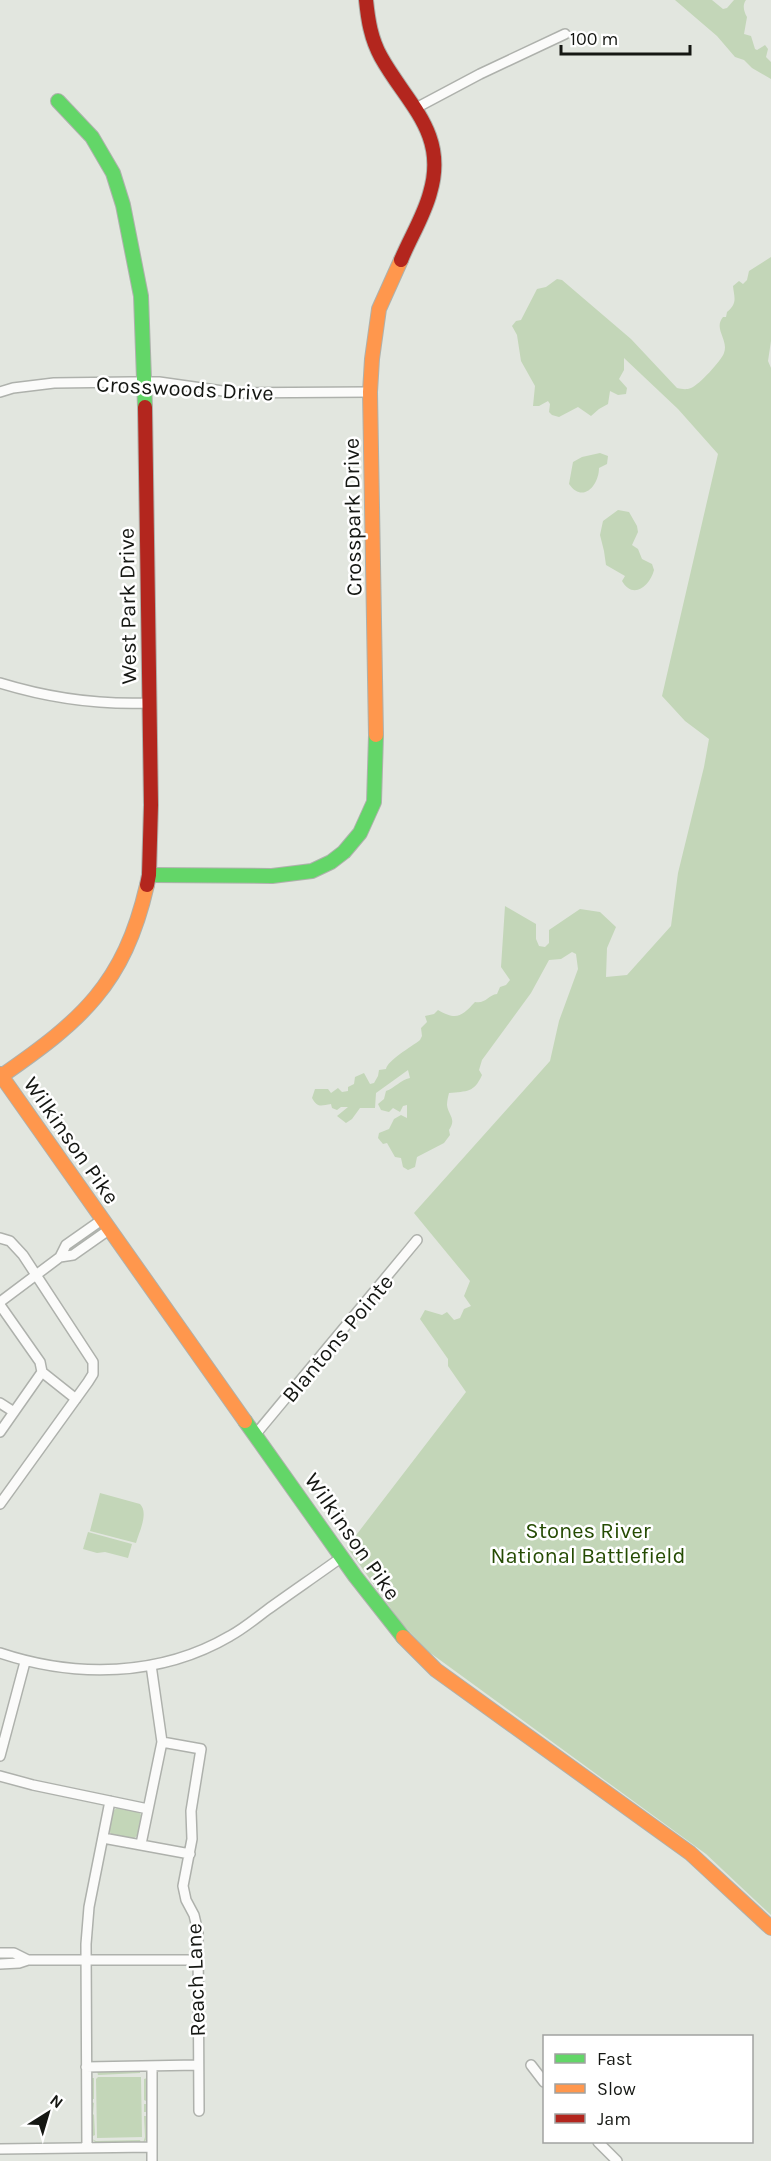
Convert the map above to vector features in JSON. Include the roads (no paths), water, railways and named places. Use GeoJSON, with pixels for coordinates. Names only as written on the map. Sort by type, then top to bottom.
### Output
{"type":"FeatureCollection","features":[{"type":"Feature","properties":{"kind":"street","name":"Crosspark Drive"},"geometry":{"type":"LineString","coordinates":[[149,875],[272,876],[312,871],[331,862],[344,852],[366,823],[374,802],[377,691],[370,392],[372,359],[379,309],[430,194],[435,159],[430,135],[416,108],[388,70],[373,42],[368,27],[366,0]]}},
{"type":"Feature","properties":{"kind":"street"},"geometry":{"type":"LineString","coordinates":[[416,108],[480,74],[565,34]]}},
{"type":"Feature","properties":{"kind":"street","name":"West Park Drive"},"geometry":{"type":"LineString","coordinates":[[0,1076],[64,1030],[100,994],[131,939],[149,875],[151,834],[145,382],[141,296],[123,205],[113,173],[92,137],[58,102]]}},
{"type":"Feature","properties":{"kind":"street","name":"Crosswoods Drive"},"geometry":{"type":"LineString","coordinates":[[0,392],[13,388],[54,383],[145,382],[237,393],[370,392]]}},
{"type":"Feature","properties":{"kind":"street"},"geometry":{"type":"LineString","coordinates":[[0,683],[61,698],[98,702],[149,703]]}},
{"type":"Feature","properties":{"kind":"street","name":"Wilkinson Pike"},"geometry":{"type":"LineString","coordinates":[[0,1076],[397,1632],[426,1662],[690,1853],[771,1928]]}},
{"type":"Feature","properties":{"kind":"street"},"geometry":{"type":"LineString","coordinates":[[76,1399],[42,1372],[40,1362],[0,1304],[60,1257],[73,1255],[106,1224]]}},
{"type":"Feature","properties":{"kind":"street"},"geometry":{"type":"LineString","coordinates":[[0,1238],[10,1241],[17,1248],[93,1362],[93,1374],[0,1504]]}},
{"type":"Feature","properties":{"kind":"street","name":"Blantons Pointe"},"geometry":{"type":"LineString","coordinates":[[255,1435],[417,1240]]}},
{"type":"Feature","properties":{"kind":"street"},"geometry":{"type":"LineString","coordinates":[[0,1432],[42,1372]]}},
{"type":"Feature","properties":{"kind":"street"},"geometry":{"type":"LineString","coordinates":[[0,1403],[14,1412]]}},
{"type":"Feature","properties":{"kind":"street"},"geometry":{"type":"LineString","coordinates":[[0,1653],[25,1662],[58,1668],[96,1671],[151,1665],[188,1656],[230,1636],[342,1557]]}},
{"type":"Feature","properties":{"kind":"street"},"geometry":{"type":"LineString","coordinates":[[0,1756],[25,1662]]}},
{"type":"Feature","properties":{"kind":"street"},"geometry":{"type":"LineString","coordinates":[[141,1844],[162,1742],[151,1665]]}},
{"type":"Feature","properties":{"kind":"street","name":"Reach Lane"},"geometry":{"type":"LineString","coordinates":[[162,1742],[201,1749],[191,1811],[192,1839],[183,1886],[197,1922],[199,2111]]}},
{"type":"Feature","properties":{"kind":"street"},"geometry":{"type":"LineString","coordinates":[[0,1776],[148,1809]]}},
{"type":"Feature","properties":{"kind":"street"},"geometry":{"type":"LineString","coordinates":[[87,2148],[85,1961],[89,1907],[110,1801]]}},
{"type":"Feature","properties":{"kind":"street"},"geometry":{"type":"LineString","coordinates":[[103,1838],[190,1854]]}},
{"type":"Feature","properties":{"kind":"street"},"geometry":{"type":"LineString","coordinates":[[0,1953],[14,1953],[28,1960]]}},
{"type":"Feature","properties":{"kind":"street"},"geometry":{"type":"LineString","coordinates":[[0,1964],[19,1964],[28,1960],[197,1960]]}},
{"type":"Feature","properties":{"kind":"street"},"geometry":{"type":"LineString","coordinates":[[86,2067],[198,2065]]}},
{"type":"Feature","properties":{"kind":"street"},"geometry":{"type":"LineString","coordinates":[[531,2065],[543,2081]]}},
{"type":"Feature","properties":{"kind":"street"},"geometry":{"type":"LineString","coordinates":[[152,2066],[152,2161]]}},
{"type":"Feature","properties":{"kind":"street"},"geometry":{"type":"LineString","coordinates":[[599,2143],[617,2161]]}},
{"type":"Feature","properties":{"kind":"street"},"geometry":{"type":"LineString","coordinates":[[0,2149],[152,2147]]}},
{"type":"Feature","properties":{"kind":"park label","name":"Stones River National Battlefield"},"geometry":{"type":"Point","coordinates":[588,1542]}}]}
